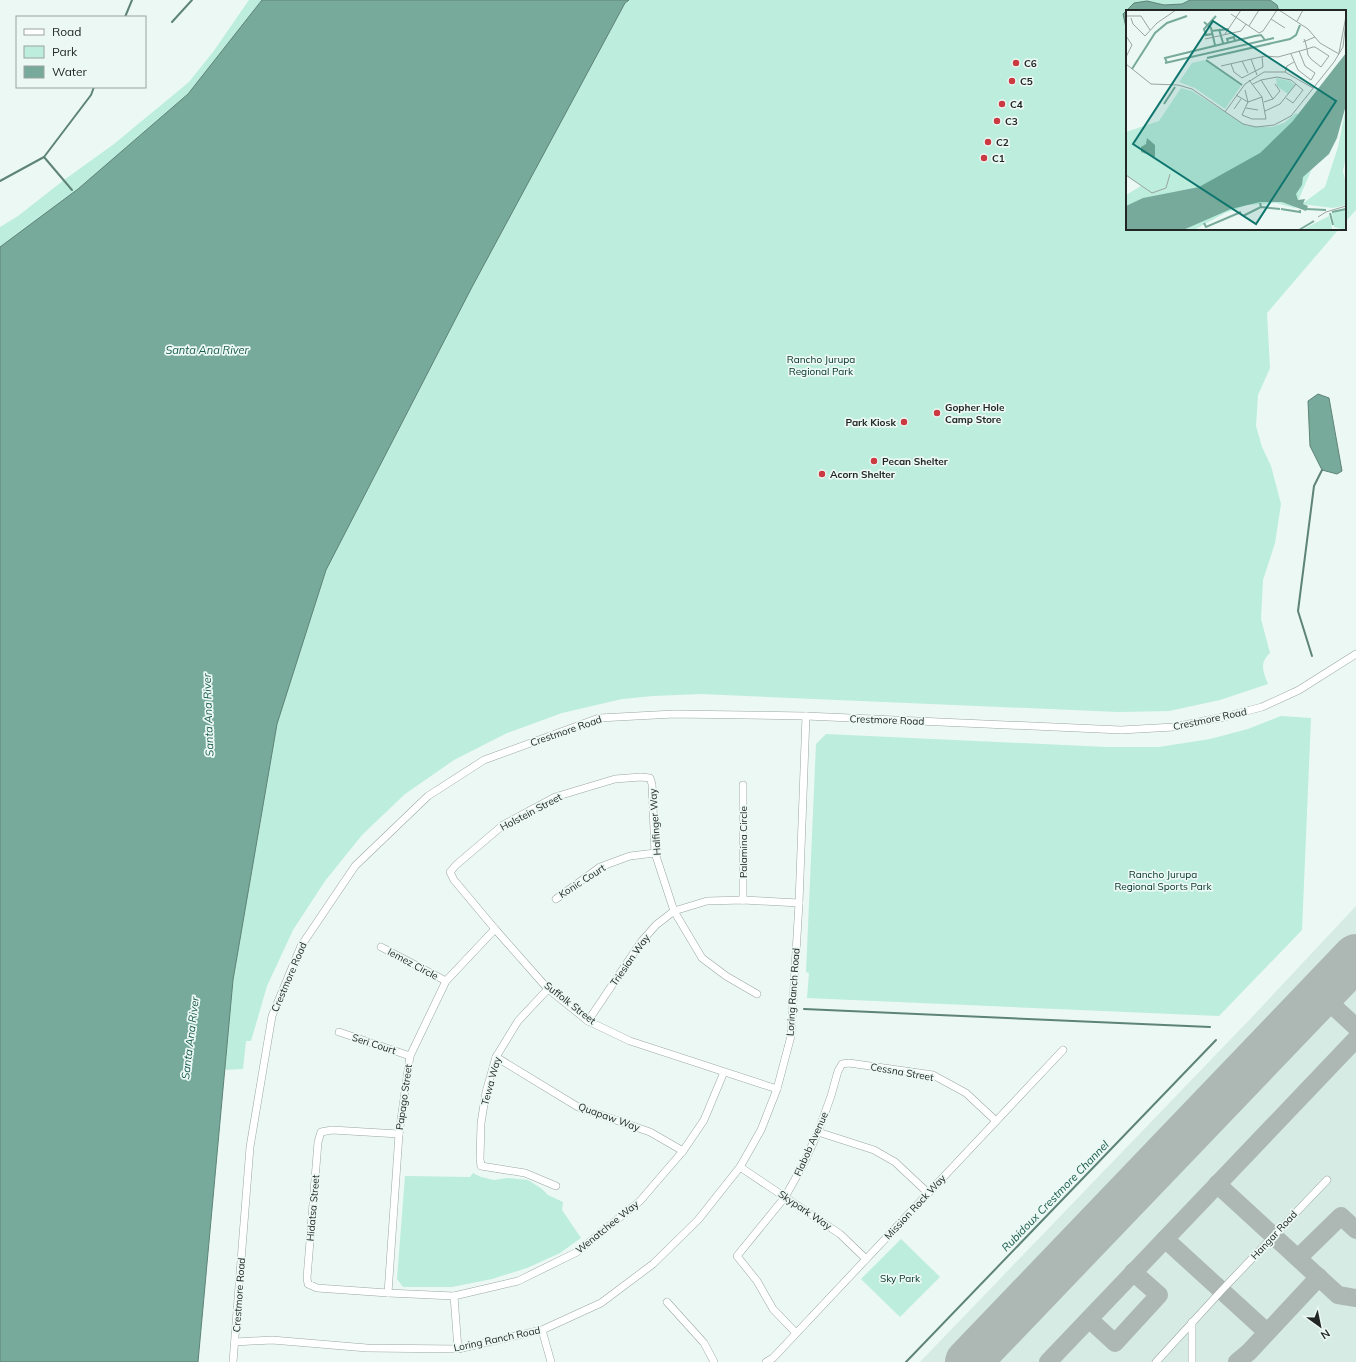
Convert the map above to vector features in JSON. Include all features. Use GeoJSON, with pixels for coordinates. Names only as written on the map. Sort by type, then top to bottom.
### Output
{"type":"FeatureCollection","features":[{"type":"Feature","properties":{"kind":"street","name":"Crestmore Road"},"geometry":{"type":"LineString","coordinates":[[233,1362],[250,1146],[272,1016],[301,946],[355,866],[428,796],[484,760],[599,718],[674,714],[806,716],[1121,730],[1174,727],[1224,718],[1262,707],[1299,690],[1356,654]]}},
{"type":"Feature","properties":{"kind":"street","name":"Loring Ranch Road"},"geometry":{"type":"LineString","coordinates":[[235,1342],[272,1340],[367,1348],[458,1349],[542,1330],[601,1303],[653,1264],[698,1220],[740,1167],[761,1130],[777,1089],[791,1036],[799,903],[806,716]]}},
{"type":"Feature","properties":{"kind":"street","name":"Holstein Street"},"geometry":{"type":"LineString","coordinates":[[450,872],[456,865],[504,825],[555,797],[615,779],[641,777],[650,778]]}},
{"type":"Feature","properties":{"kind":"street","name":"Halfinger Way"},"geometry":{"type":"LineString","coordinates":[[650,778],[652,784],[655,854],[674,910],[702,958],[726,976],[757,994]]}},
{"type":"Feature","properties":{"kind":"street","name":"Palamina Circle"},"geometry":{"type":"LineString","coordinates":[[742,785],[743,900]]}},
{"type":"Feature","properties":{"kind":"street","name":"Konic Court"},"geometry":{"type":"LineString","coordinates":[[556,899],[600,867],[630,856],[655,854]]}},
{"type":"Feature","properties":{"kind":"street","name":"Suffolk Street"},"geometry":{"type":"LineString","coordinates":[[450,872],[454,880],[495,929],[548,989],[588,1021],[630,1041],[777,1089]]}},
{"type":"Feature","properties":{"kind":"street","name":"Triesian Way"},"geometry":{"type":"LineString","coordinates":[[588,1021],[640,942],[656,925],[674,910],[707,901],[743,900],[799,903]]}},
{"type":"Feature","properties":{"kind":"street","name":"Papago Street"},"geometry":{"type":"LineString","coordinates":[[388,1293],[400,1134],[410,1056],[446,981],[495,929]]}},
{"type":"Feature","properties":{"kind":"street","name":"Iemez Circle"},"geometry":{"type":"LineString","coordinates":[[381,947],[446,981]]}},
{"type":"Feature","properties":{"kind":"street","name":"Tewa Way"},"geometry":{"type":"LineString","coordinates":[[548,989],[518,1021],[496,1056],[486,1092],[481,1123],[480,1159],[482,1166],[525,1173],[556,1186]]}},
{"type":"Feature","properties":{"kind":"street","name":"Seri Court"},"geometry":{"type":"LineString","coordinates":[[339,1032],[410,1056]]}},
{"type":"Feature","properties":{"kind":"street","name":"Mission Rock Way"},"geometry":{"type":"LineString","coordinates":[[766,1362],[773,1358],[1063,1050]]}},
{"type":"Feature","properties":{"kind":"street","name":"Quapaw Way"},"geometry":{"type":"LineString","coordinates":[[496,1056],[578,1107],[650,1132],[683,1151]]}},
{"type":"Feature","properties":{"kind":"street","name":"Cessna Street"},"geometry":{"type":"LineString","coordinates":[[842,1064],[849,1063],[933,1075],[966,1093],[996,1121]]}},
{"type":"Feature","properties":{"kind":"street","name":"Flabob Avenue"},"geometry":{"type":"LineString","coordinates":[[796,1333],[773,1309],[757,1282],[737,1256],[785,1197],[803,1165],[818,1132],[838,1071],[842,1064]]}},
{"type":"Feature","properties":{"kind":"street","name":"Wenatchee Way"},"geometry":{"type":"LineString","coordinates":[[308,1284],[317,1288],[454,1296],[518,1281],[577,1252],[640,1201],[683,1151],[704,1120],[724,1072]]}},
{"type":"Feature","properties":{"kind":"street","name":"Hidatsa Street"},"geometry":{"type":"LineString","coordinates":[[308,1284],[307,1278],[318,1142],[321,1132],[332,1130],[400,1134]]}},
{"type":"Feature","properties":{"kind":"street"},"geometry":{"type":"LineString","coordinates":[[818,1132],[874,1150],[895,1162],[928,1193]]}},
{"type":"Feature","properties":{"kind":"street","name":"Skypark Way"},"geometry":{"type":"LineString","coordinates":[[740,1167],[840,1234],[866,1259]]}},
{"type":"Feature","properties":{"kind":"street","name":"Hangar Road"},"geometry":{"type":"LineString","coordinates":[[1156,1362],[1326,1180]]}},
{"type":"Feature","properties":{"kind":"street"},"geometry":{"type":"LineString","coordinates":[[454,1296],[458,1349]]}},
{"type":"Feature","properties":{"kind":"street"},"geometry":{"type":"LineString","coordinates":[[667,1302],[704,1343],[714,1362]]}},
{"type":"Feature","properties":{"kind":"street"},"geometry":{"type":"LineString","coordinates":[[1192,1322],[1192,1362]]}},
{"type":"Feature","properties":{"kind":"street"},"geometry":{"type":"LineString","coordinates":[[542,1330],[551,1362]]}},
{"type":"Feature","properties":{"kind":"shaded area"},"geometry":{"type":"Polygon","coordinates":[[[1356,906],[1356,1362],[920,1362],[1253,1016],[1356,906]]]}},
{"type":"Feature","properties":{"kind":"green space","name":"Rancho Jurupa Regional Park"},"geometry":{"type":"Polygon","coordinates":[[[249,0],[1356,0],[1356,210],[1346,221],[1346,10],[1126,10],[1126,230],[1338,230],[1267,313],[1270,368],[1258,395],[1256,426],[1262,447],[1271,466],[1281,504],[1275,543],[1263,580],[1261,619],[1270,653],[1264,660],[1263,668],[1268,684],[1220,700],[1169,711],[1118,712],[701,694],[622,699],[562,713],[507,733],[454,760],[405,794],[362,835],[325,881],[293,930],[267,986],[251,1041],[246,1041],[243,1069],[0,1081],[0,227],[18,216],[114,144],[189,82],[213,52],[249,0]]]}},
{"type":"Feature","properties":{"kind":"green space","name":"Rancho Jurupa Regional Sports Park"},"geometry":{"type":"Polygon","coordinates":[[[1281,716],[1311,718],[1302,930],[1219,1016],[807,998],[809,973],[806,972],[816,744],[826,734],[1106,747],[1159,747],[1210,739],[1248,729],[1281,716]]]}},
{"type":"Feature","properties":{"kind":"green space"},"geometry":{"type":"Polygon","coordinates":[[[473,1173],[481,1177],[494,1180],[507,1178],[528,1180],[548,1195],[563,1202],[562,1210],[581,1238],[560,1253],[527,1268],[492,1279],[452,1287],[403,1287],[397,1279],[405,1176],[470,1177],[473,1173]]]}},
{"type":"Feature","properties":{"kind":"green space","name":"Sky Park"},"geometry":{"type":"Polygon","coordinates":[[[901,1239],[940,1277],[900,1317],[861,1279],[901,1239]]]}},
{"type":"Feature","properties":{"kind":"water","name":"Santa Ana River"},"geometry":{"type":"Polygon","coordinates":[[[262,0],[629,0],[625,3],[472,287],[326,570],[277,724],[233,980],[198,1362],[0,1362],[0,247],[78,189],[188,94],[262,0]]]}},
{"type":"Feature","properties":{"kind":"water"},"geometry":{"type":"Polygon","coordinates":[[[1190,0],[1270,0],[1277,5],[1279,10],[1127,10],[1134,3],[1147,1],[1164,5],[1182,4],[1190,0]]]}},
{"type":"Feature","properties":{"kind":"water"},"geometry":{"type":"Polygon","coordinates":[[[1126,11],[1126,28],[1123,14],[1126,11]]]}},
{"type":"Feature","properties":{"kind":"water"},"geometry":{"type":"Polygon","coordinates":[[[1318,394],[1329,398],[1342,471],[1337,474],[1322,470],[1310,446],[1308,401],[1318,394]]]}},
{"type":"Feature","properties":{"kind":"waterway"},"geometry":{"type":"LineString","coordinates":[[125,16],[132,0]]}},
{"type":"Feature","properties":{"kind":"waterway"},"geometry":{"type":"LineString","coordinates":[[172,22],[192,0]]}},
{"type":"Feature","properties":{"kind":"waterway"},"geometry":{"type":"LineString","coordinates":[[72,190],[44,157],[91,95],[94,88]]}},
{"type":"Feature","properties":{"kind":"waterway"},"geometry":{"type":"LineString","coordinates":[[0,181],[44,157]]}},
{"type":"Feature","properties":{"kind":"waterway","name":"Rubidoux Crestmore Channel"},"geometry":{"type":"LineString","coordinates":[[1312,656],[1298,611],[1314,486],[1322,470]]}},
{"type":"Feature","properties":{"kind":"waterway","name":"Rubidoux Crestmore Channel"},"geometry":{"type":"LineString","coordinates":[[804,1009],[1210,1027]]}},
{"type":"Feature","properties":{"kind":"waterway","name":"Rubidoux Crestmore Channel"},"geometry":{"type":"LineString","coordinates":[[906,1362],[1216,1040]]}},
{"type":"Feature","properties":{"kind":"taxiway"},"geometry":{"type":"LineString","coordinates":[[1320,994],[1356,1027]]}},
{"type":"Feature","properties":{"kind":"taxiway"},"geometry":{"type":"LineString","coordinates":[[1048,1362],[1356,1039]]}},
{"type":"Feature","properties":{"kind":"taxiway"},"geometry":{"type":"LineString","coordinates":[[1217,1184],[1338,1295],[1356,1298]]}},
{"type":"Feature","properties":{"kind":"taxiway"},"geometry":{"type":"LineString","coordinates":[[1298,1258],[1341,1216],[1356,1230]]}},
{"type":"Feature","properties":{"kind":"taxiway"},"geometry":{"type":"LineString","coordinates":[[1165,1239],[1267,1332]]}},
{"type":"Feature","properties":{"kind":"taxiway"},"geometry":{"type":"LineString","coordinates":[[1089,1319],[1115,1343],[1159,1295],[1133,1272]]}},
{"type":"Feature","properties":{"kind":"taxiway"},"geometry":{"type":"LineString","coordinates":[[1237,1362],[1249,1352],[1319,1277]]}},
{"type":"Feature","properties":{"kind":"runway"},"geometry":{"type":"LineString","coordinates":[[968,1362],[1356,957]]}},
{"type":"Feature","properties":{"kind":"place","name":"C6"},"geometry":{"type":"Point","coordinates":[1016,63]}},
{"type":"Feature","properties":{"kind":"place","name":"C5"},"geometry":{"type":"Point","coordinates":[1012,81]}},
{"type":"Feature","properties":{"kind":"place","name":"C4"},"geometry":{"type":"Point","coordinates":[1002,104]}},
{"type":"Feature","properties":{"kind":"place","name":"C3"},"geometry":{"type":"Point","coordinates":[997,121]}},
{"type":"Feature","properties":{"kind":"place","name":"C2"},"geometry":{"type":"Point","coordinates":[988,142]}},
{"type":"Feature","properties":{"kind":"place","name":"C1"},"geometry":{"type":"Point","coordinates":[984,158]}},
{"type":"Feature","properties":{"kind":"place","name":"Gopher Hole Camp Store"},"geometry":{"type":"Point","coordinates":[937,413]}},
{"type":"Feature","properties":{"kind":"place","name":"Park Kiosk"},"geometry":{"type":"Point","coordinates":[904,422]}},
{"type":"Feature","properties":{"kind":"place","name":"Pecan Shelter"},"geometry":{"type":"Point","coordinates":[874,461]}},
{"type":"Feature","properties":{"kind":"place","name":"Acorn Shelter"},"geometry":{"type":"Point","coordinates":[822,474]}}]}
